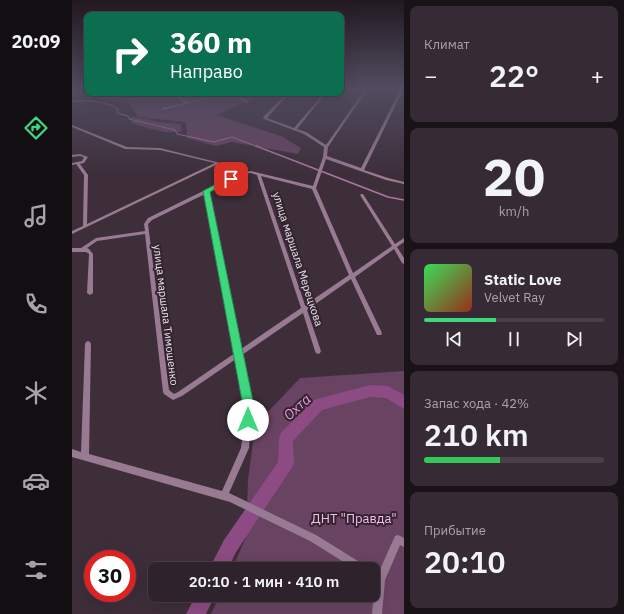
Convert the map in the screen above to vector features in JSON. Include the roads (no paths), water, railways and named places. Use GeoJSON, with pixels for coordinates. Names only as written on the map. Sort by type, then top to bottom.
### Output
{"type":"FeatureCollection","features":[{"type":"Feature","properties":{"kind":"street"},"geometry":{"type":"LineString","coordinates":[[265,117],[296,129],[326,147]]}},
{"type":"Feature","properties":{"kind":"street"},"geometry":{"type":"LineString","coordinates":[[296,129],[306,117]]}},
{"type":"Feature","properties":{"kind":"street"},"geometry":{"type":"LineString","coordinates":[[347,117],[326,147],[325,157],[314,188],[352,276],[379,333]]}},
{"type":"Feature","properties":{"kind":"street"},"geometry":{"type":"LineString","coordinates":[[362,170],[389,117]]}},
{"type":"Feature","properties":{"kind":"street"},"geometry":{"type":"LineString","coordinates":[[72,126],[126,148],[160,149],[218,163],[72,233]]}},
{"type":"Feature","properties":{"kind":"street"},"geometry":{"type":"LineString","coordinates":[[72,156],[80,155],[86,157],[86,159],[78,164],[72,164]]}},
{"type":"Feature","properties":{"kind":"street"},"geometry":{"type":"LineString","coordinates":[[325,157],[404,183]]}},
{"type":"Feature","properties":{"kind":"street"},"geometry":{"type":"LineString","coordinates":[[78,164],[86,175],[85,226]]}},
{"type":"Feature","properties":{"kind":"street","name":"улица маршала Тимошенко"},"geometry":{"type":"LineString","coordinates":[[314,188],[251,172],[243,173],[150,219],[146,224],[166,392],[173,396],[180,394],[404,240]]}},
{"type":"Feature","properties":{"kind":"street","name":"улица маршала Мерецкова"},"geometry":{"type":"LineString","coordinates":[[259,174],[318,351]]}},
{"type":"Feature","properties":{"kind":"street"},"geometry":{"type":"LineString","coordinates":[[206,191],[249,406],[245,448],[228,497]]}},
{"type":"Feature","properties":{"kind":"street"},"geometry":{"type":"LineString","coordinates":[[362,195],[404,262]]}},
{"type":"Feature","properties":{"kind":"street","name":"улица маршала Тимошенко"},"geometry":{"type":"LineString","coordinates":[[91,243],[96,240],[146,232]]}},
{"type":"Feature","properties":{"kind":"street"},"geometry":{"type":"LineString","coordinates":[[83,249],[91,243]]}},
{"type":"Feature","properties":{"kind":"street"},"geometry":{"type":"LineString","coordinates":[[90,293],[91,243]]}},
{"type":"Feature","properties":{"kind":"street"},"geometry":{"type":"LineString","coordinates":[[72,250],[83,249],[89,251],[91,254]]}},
{"type":"Feature","properties":{"kind":"street"},"geometry":{"type":"LineString","coordinates":[[85,457],[88,344]]}},
{"type":"Feature","properties":{"kind":"street"},"geometry":{"type":"LineString","coordinates":[[72,453],[228,497],[313,538],[352,562]]}},
{"type":"Feature","properties":{"kind":"street"},"geometry":{"type":"LineString","coordinates":[[380,572],[398,539],[404,543]]}},
{"type":"Feature","properties":{"kind":"street"},"geometry":{"type":"LineString","coordinates":[[377,602],[377,614]]}},
{"type":"Feature","properties":{"kind":"waterway"},"geometry":{"type":"LineString","coordinates":[[128,117],[129,119],[175,130],[177,134],[214,142],[232,137],[258,147]]}},
{"type":"Feature","properties":{"kind":"waterway"},"geometry":{"type":"LineString","coordinates":[[256,146],[388,197],[404,200]]}},
{"type":"Feature","properties":{"kind":"waterway","name":"Охта"},"geometry":{"type":"LineString","coordinates":[[222,562],[230,546],[286,464],[286,438],[318,405],[370,391],[388,392],[404,403]]}},
{"type":"Feature","properties":{"kind":"waterway","name":"Охта"},"geometry":{"type":"LineString","coordinates":[[196,614],[202,602]]}},
{"type":"Feature","properties":{"kind":"park label","name":"ДНТ \"Правда\""},"geometry":{"type":"Point","coordinates":[354,518]}}]}
